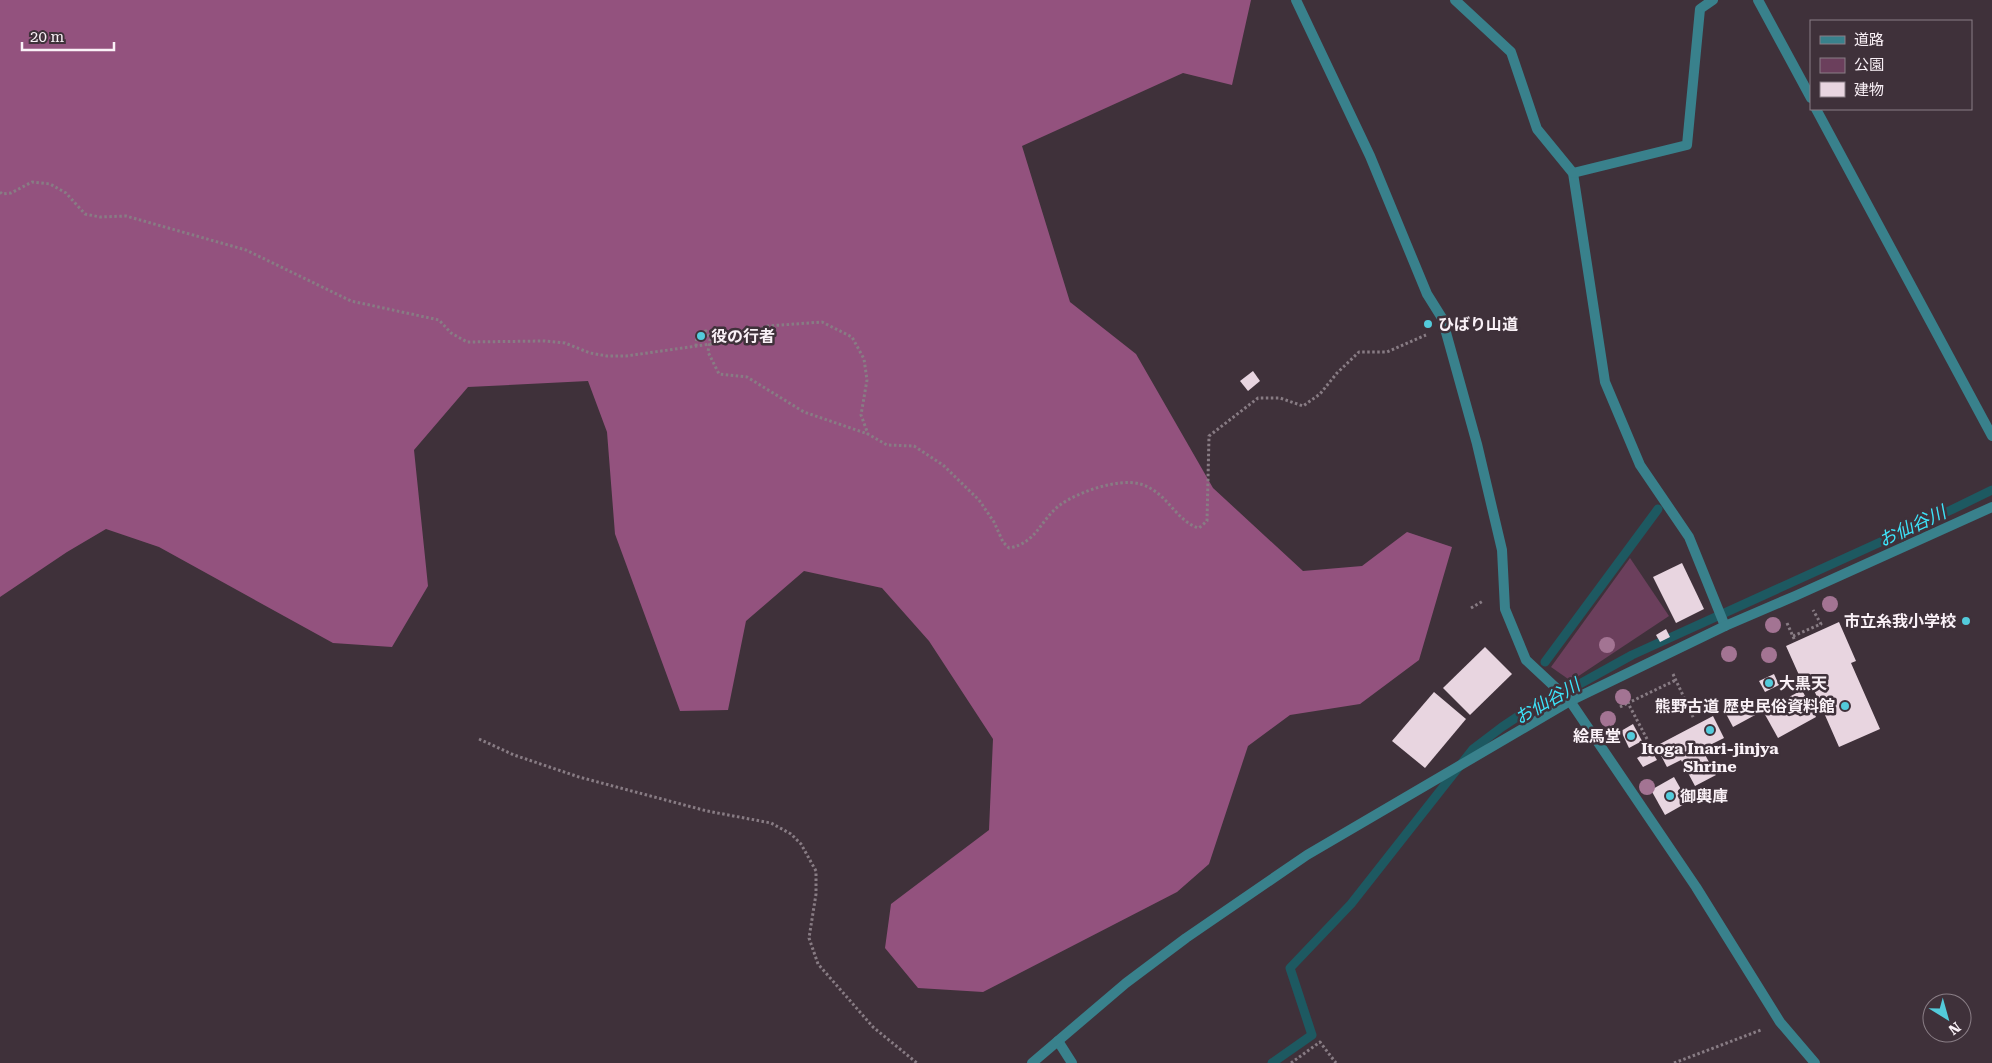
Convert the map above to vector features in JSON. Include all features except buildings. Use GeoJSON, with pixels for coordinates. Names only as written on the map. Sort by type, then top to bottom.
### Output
{"type":"FeatureCollection","features":[{"type":"Feature","properties":{"kind":"street"},"geometry":{"type":"LineString","coordinates":[[1296,0],[1370,156],[1427,294],[1442,318],[1477,444],[1502,550],[1504,609],[1526,660],[1570,701],[1696,887],[1780,1022],[1815,1063]]}},
{"type":"Feature","properties":{"kind":"street"},"geometry":{"type":"LineString","coordinates":[[1455,0],[1511,52],[1537,129],[1573,173],[1605,382],[1640,465],[1689,537],[1725,626]]}},
{"type":"Feature","properties":{"kind":"street"},"geometry":{"type":"LineString","coordinates":[[1573,173],[1687,145],[1700,9],[1713,0]]}},
{"type":"Feature","properties":{"kind":"street"},"geometry":{"type":"LineString","coordinates":[[1758,0],[1810,96]]}},
{"type":"Feature","properties":{"kind":"street"},"geometry":{"type":"LineString","coordinates":[[1817,110],[1992,436]]}},
{"type":"Feature","properties":{"kind":"street"},"geometry":{"type":"LineString","coordinates":[[1032,1063],[1126,983],[1186,938],[1307,855],[1570,701],[1725,626],[1992,506]]}},
{"type":"Feature","properties":{"kind":"street"},"geometry":{"type":"LineString","coordinates":[[1058,1041],[1072,1063]]}},
{"type":"Feature","properties":{"kind":"path"},"geometry":{"type":"LineString","coordinates":[[0,192],[2,194],[11,193],[32,182],[50,184],[66,193],[85,214],[100,217],[126,216],[246,250],[352,301],[439,320],[451,333],[467,342],[545,341],[566,343],[590,353],[607,356],[626,356],[725,342],[768,326],[822,322],[852,337],[864,359],[868,380],[861,415],[868,434]]}},
{"type":"Feature","properties":{"kind":"path"},"geometry":{"type":"LineString","coordinates":[[696,346],[696,334],[706,331],[710,339],[708,344],[710,358],[719,374],[748,377],[804,412],[868,434],[887,445],[914,446],[943,465],[979,500],[994,522],[1003,542],[1009,548],[1022,546],[1060,506],[1078,496],[1122,482],[1140,484],[1158,492],[1189,526],[1199,528],[1207,521],[1209,436],[1258,398],[1280,398],[1303,406],[1320,394],[1337,373],[1359,352],[1387,352],[1424,336]]}},
{"type":"Feature","properties":{"kind":"path"},"geometry":{"type":"LineString","coordinates":[[1470,608],[1489,597]]}},
{"type":"Feature","properties":{"kind":"path"},"geometry":{"type":"LineString","coordinates":[[1793,636],[1821,624]]}},
{"type":"Feature","properties":{"kind":"path"},"geometry":{"type":"LineString","coordinates":[[1788,625],[1795,641]]}},
{"type":"Feature","properties":{"kind":"path"},"geometry":{"type":"LineString","coordinates":[[1672,673],[1694,719]]}},
{"type":"Feature","properties":{"kind":"path"},"geometry":{"type":"LineString","coordinates":[[1620,707],[1676,680]]}},
{"type":"Feature","properties":{"kind":"path"},"geometry":{"type":"LineString","coordinates":[[1628,703],[1647,739]]}},
{"type":"Feature","properties":{"kind":"path"},"geometry":{"type":"LineString","coordinates":[[479,739],[514,755],[578,777],[707,811],[771,823],[791,834],[801,844],[816,871],[816,894],[809,938],[818,964],[873,1026],[917,1063]]}},
{"type":"Feature","properties":{"kind":"path"},"geometry":{"type":"LineString","coordinates":[[1674,1063],[1780,1022]]}},
{"type":"Feature","properties":{"kind":"path"},"geometry":{"type":"LineString","coordinates":[[1291,1063],[1320,1042],[1336,1063]]}},
{"type":"Feature","properties":{"kind":"green space"},"geometry":{"type":"Polygon","coordinates":[[[1630,558],[1669,616],[1571,681],[1551,667],[1630,558]]]}},
{"type":"Feature","properties":{"kind":"shaded area"},"geometry":{"type":"Polygon","coordinates":[[[0,0],[1251,0],[1232,85],[1183,73],[1022,146],[1070,302],[1136,354],[1213,488],[1303,571],[1362,566],[1407,532],[1452,547],[1419,660],[1360,704],[1290,715],[1248,746],[1209,864],[1177,892],[983,992],[918,988],[885,948],[891,904],[989,830],[993,739],[929,641],[882,588],[804,571],[746,621],[728,710],[680,711],[615,534],[607,432],[588,381],[468,387],[414,450],[428,586],[392,647],[333,643],[159,547],[106,529],[67,552],[0,597],[0,0]]]}},
{"type":"Feature","properties":{"kind":"waterway","name":"お仙谷川"},"geometry":{"type":"LineString","coordinates":[[1272,1063],[1312,1035],[1290,968],[1351,904],[1473,749],[1532,707],[1576,686],[1632,655],[1992,490]]}},
{"type":"Feature","properties":{"kind":"waterway"},"geometry":{"type":"LineString","coordinates":[[1545,662],[1658,509]]}},
{"type":"Feature","properties":{"kind":"place","name":"ひばり山道"},"geometry":{"type":"Point","coordinates":[1428,324]}},
{"type":"Feature","properties":{"kind":"place","name":"役の行者"},"geometry":{"type":"Point","coordinates":[701,336]}},
{"type":"Feature","properties":{"kind":"place","name":"市立糸我小学校"},"geometry":{"type":"Point","coordinates":[1966,621]}},
{"type":"Feature","properties":{"kind":"place","name":"大黒天"},"geometry":{"type":"Point","coordinates":[1769,683]}},
{"type":"Feature","properties":{"kind":"place","name":"熊野古道 歴史民俗資料館"},"geometry":{"type":"Point","coordinates":[1845,706]}},
{"type":"Feature","properties":{"kind":"place","name":"Itoga Inari-jinjya Shrine"},"geometry":{"type":"Point","coordinates":[1710,730]}},
{"type":"Feature","properties":{"kind":"place","name":"絵馬堂"},"geometry":{"type":"Point","coordinates":[1631,736]}},
{"type":"Feature","properties":{"kind":"place","name":"御輿庫"},"geometry":{"type":"Point","coordinates":[1670,796]}}]}
